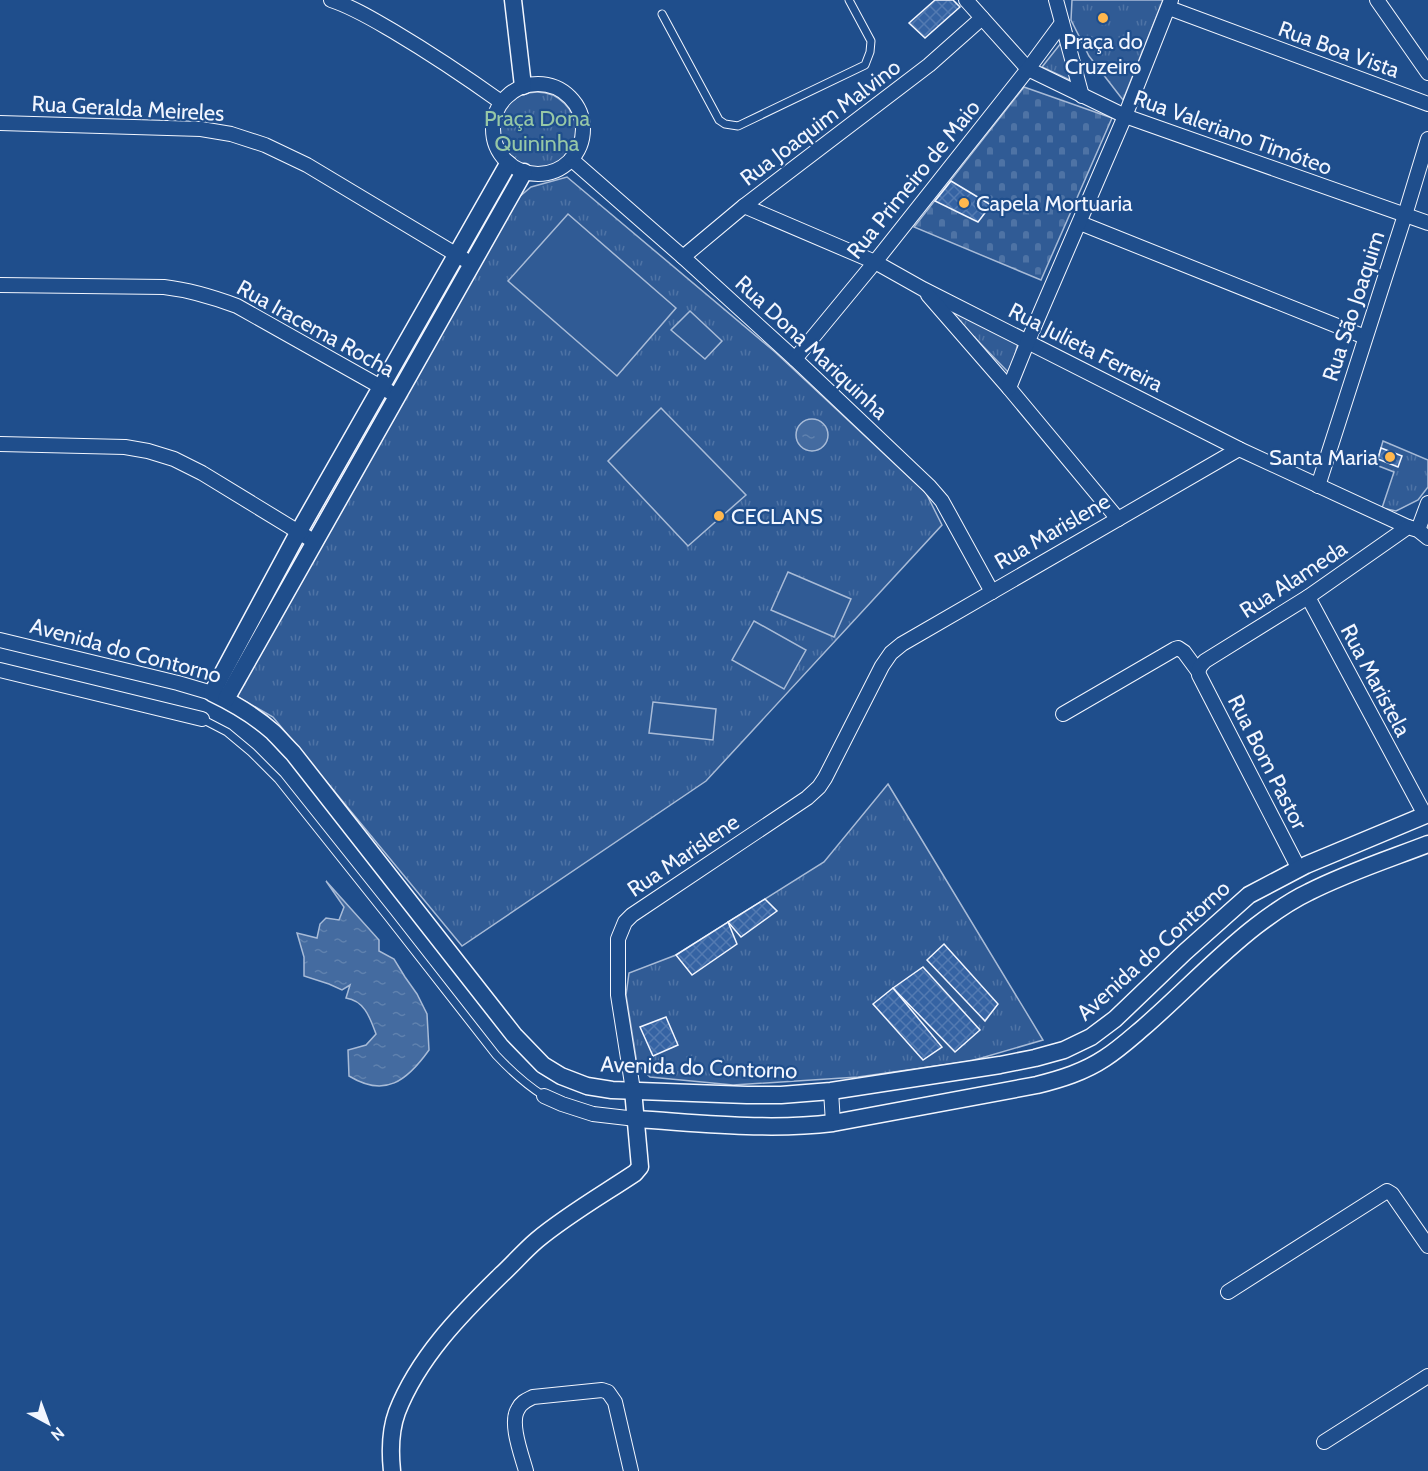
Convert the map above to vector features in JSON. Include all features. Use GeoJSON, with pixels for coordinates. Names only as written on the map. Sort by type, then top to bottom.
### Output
{"type":"FeatureCollection","features":[{"type":"Feature","properties":{"kind":"street"},"geometry":{"type":"LineString","coordinates":[[334,0],[378,22],[430,53],[501,102]]}},
{"type":"Feature","properties":{"kind":"street"},"geometry":{"type":"LineString","coordinates":[[513,0],[523,86]]}},
{"type":"Feature","properties":{"kind":"street"},"geometry":{"type":"LineString","coordinates":[[966,0],[1028,69]]}},
{"type":"Feature","properties":{"kind":"street"},"geometry":{"type":"LineString","coordinates":[[1377,0],[1428,73]]}},
{"type":"Feature","properties":{"kind":"street"},"geometry":{"type":"LineString","coordinates":[[1059,2],[1062,22],[1082,96]]}},
{"type":"Feature","properties":{"kind":"street"},"geometry":{"type":"LineString","coordinates":[[1009,388],[1125,116],[1170,4]]}},
{"type":"Feature","properties":{"kind":"street","name":"Rua Boa Vista"},"geometry":{"type":"LineString","coordinates":[[1170,4],[1428,104]]}},
{"type":"Feature","properties":{"kind":"street","name":"Rua Joaquim Malvino"},"geometry":{"type":"LineString","coordinates":[[683,257],[744,206],[897,91],[982,18]]}},
{"type":"Feature","properties":{"kind":"street","name":"Rua Primeiro de Maio"},"geometry":{"type":"LineString","coordinates":[[795,359],[1028,69],[1062,22]]}},
{"type":"Feature","properties":{"kind":"street","name":"Rua Valeriano Timóteo"},"geometry":{"type":"LineString","coordinates":[[1028,69],[1125,116],[1428,224]]}},
{"type":"Feature","properties":{"kind":"street"},"geometry":{"type":"LineString","coordinates":[[537,83],[552,86],[566,93],[576,104],[582,117],[583,132],[579,147],[561,168],[549,173],[524,172],[508,164],[494,141],[492,128],[501,102],[510,92],[523,86],[537,83]]}},
{"type":"Feature","properties":{"kind":"street","name":"Rua Geralda Meireles"},"geometry":{"type":"LineString","coordinates":[[0,123],[201,129],[231,134],[265,145],[307,165],[472,264]]}},
{"type":"Feature","properties":{"kind":"street","name":"Rua São Joaquim"},"geometry":{"type":"LineString","coordinates":[[1318,486],[1428,139]]}},
{"type":"Feature","properties":{"kind":"street","name":"Rua Dona Mariquinha"},"geometry":{"type":"LineString","coordinates":[[571,159],[795,359],[936,493],[992,592]]}},
{"type":"Feature","properties":{"kind":"street"},"geometry":{"type":"LineString","coordinates":[[219,696],[298,533],[508,164]]}},
{"type":"Feature","properties":{"kind":"street"},"geometry":{"type":"LineString","coordinates":[[219,696],[315,542],[524,172]]}},
{"type":"Feature","properties":{"kind":"street","name":"Rua Julieta Ferreira"},"geometry":{"type":"LineString","coordinates":[[744,206],[874,262],[1239,449],[1418,532]]}},
{"type":"Feature","properties":{"kind":"street"},"geometry":{"type":"LineString","coordinates":[[1080,223],[1365,337]]}},
{"type":"Feature","properties":{"kind":"street","name":"Rua Iracema Rocha"},"geometry":{"type":"LineString","coordinates":[[0,285],[186,289],[237,306],[397,396]]}},
{"type":"Feature","properties":{"kind":"street"},"geometry":{"type":"LineString","coordinates":[[923,289],[1118,519]]}},
{"type":"Feature","properties":{"kind":"street"},"geometry":{"type":"LineString","coordinates":[[0,444],[125,447],[174,459],[202,473],[315,542]]}},
{"type":"Feature","properties":{"kind":"street","name":"Rua Marislene"},"geometry":{"type":"LineString","coordinates":[[392,1471],[391,1442],[396,1414],[408,1389],[435,1346],[466,1309],[535,1241],[640,1167],[633,1090],[618,995],[618,939],[625,922],[632,915],[807,798],[819,787],[882,666],[891,653],[902,644],[1239,449]]}},
{"type":"Feature","properties":{"kind":"street"},"geometry":{"type":"LineString","coordinates":[[1418,532],[1428,503]]}},
{"type":"Feature","properties":{"kind":"street","name":"Rua Alameda"},"geometry":{"type":"LineString","coordinates":[[1199,673],[1200,665],[1204,661],[1418,532]]}},
{"type":"Feature","properties":{"kind":"street","name":"Rua Maristela"},"geometry":{"type":"LineString","coordinates":[[1308,597],[1426,815]]}},
{"type":"Feature","properties":{"kind":"street","name":"Avenida do Contorno"},"geometry":{"type":"LineString","coordinates":[[0,640],[178,683],[219,696],[272,731],[293,753],[526,1049],[543,1065],[561,1076],[587,1086],[612,1090],[747,1095],[831,1091],[1000,1065],[1064,1050],[1091,1037],[1115,1019],[1249,895],[1299,869],[1426,815]]}},
{"type":"Feature","properties":{"kind":"street","name":"Rua Bom Pastor"},"geometry":{"type":"LineString","coordinates":[[1063,714],[1175,649],[1178,648],[1185,652],[1199,673],[1299,869]]}},
{"type":"Feature","properties":{"kind":"street"},"geometry":{"type":"LineString","coordinates":[[0,670],[202,719]]}},
{"type":"Feature","properties":{"kind":"street"},"geometry":{"type":"LineString","coordinates":[[544,1096],[593,1114],[636,1119],[775,1127],[833,1123],[1062,1079],[1104,1059],[1123,1045],[1254,927],[1284,906],[1311,891],[1369,866],[1428,844]]}},
{"type":"Feature","properties":{"kind":"street"},"geometry":{"type":"LineString","coordinates":[[831,1091],[833,1123]]}},
{"type":"Feature","properties":{"kind":"street"},"geometry":{"type":"LineString","coordinates":[[1228,1292],[1387,1191],[1392,1194],[1428,1246]]}},
{"type":"Feature","properties":{"kind":"street"},"geometry":{"type":"LineString","coordinates":[[1324,1442],[1428,1376]]}},
{"type":"Feature","properties":{"kind":"street"},"geometry":{"type":"LineString","coordinates":[[526,1471],[514,1419],[517,1409],[524,1401],[533,1397],[602,1390],[608,1392],[615,1402],[631,1471]]}},
{"type":"Feature","properties":{"kind":"lane"},"geometry":{"type":"LineString","coordinates":[[662,14],[719,120],[725,124],[738,126],[865,65],[871,41],[849,0]]}},
{"type":"Feature","properties":{"kind":"lane"},"geometry":{"type":"LineString","coordinates":[[202,719],[227,732],[278,779],[496,1055],[520,1080],[544,1096]]}},
{"type":"Feature","properties":{"kind":"green space"},"geometry":{"type":"Polygon","coordinates":[[[1072,0],[1163,0],[1123,100],[1089,56],[1071,20],[1072,0]]]}},
{"type":"Feature","properties":{"kind":"green space"},"geometry":{"type":"Polygon","coordinates":[[[1061,43],[1072,81],[1042,67],[1061,43]]]}},
{"type":"Feature","properties":{"kind":"green space"},"geometry":{"type":"Polygon","coordinates":[[[1024,87],[1112,118],[1041,280],[914,227],[1024,87]]]}},
{"type":"Feature","properties":{"kind":"green space","name":"Praça Dona Quininha"},"geometry":{"type":"Polygon","coordinates":[[[537,92],[552,95],[564,104],[573,116],[576,131],[573,146],[564,158],[552,167],[537,170],[522,167],[510,158],[501,146],[498,131],[501,116],[510,104],[522,95],[537,92]]]}},
{"type":"Feature","properties":{"kind":"green space"},"geometry":{"type":"Polygon","coordinates":[[[567,177],[775,352],[926,493],[942,525],[706,781],[462,946],[273,717],[231,693],[512,203],[531,187],[567,177]]]}},
{"type":"Feature","properties":{"kind":"green space"},"geometry":{"type":"Polygon","coordinates":[[[952,304],[1018,343],[1010,374],[946,308],[952,304]]]}},
{"type":"Feature","properties":{"kind":"green space"},"geometry":{"type":"Polygon","coordinates":[[[1383,441],[1428,460],[1428,487],[1418,500],[1396,511],[1382,508],[1394,472],[1376,465],[1383,441]]]}},
{"type":"Feature","properties":{"kind":"green space"},"geometry":{"type":"Polygon","coordinates":[[[888,784],[1043,1040],[971,1061],[858,1077],[733,1085],[650,1077],[637,1064],[626,995],[629,973],[676,955],[824,862],[888,784]]]}},
{"type":"Feature","properties":{"kind":"shaded area"},"geometry":{"type":"Polygon","coordinates":[[[568,214],[676,308],[617,376],[508,281],[568,214]]]}},
{"type":"Feature","properties":{"kind":"shaded area"},"geometry":{"type":"Polygon","coordinates":[[[690,311],[722,341],[705,359],[671,330],[690,311]]]}},
{"type":"Feature","properties":{"kind":"shaded area"},"geometry":{"type":"Polygon","coordinates":[[[661,408],[746,495],[688,546],[608,461],[661,408]]]}},
{"type":"Feature","properties":{"kind":"shaded area"},"geometry":{"type":"Polygon","coordinates":[[[788,572],[851,599],[834,637],[771,610],[788,572]]]}},
{"type":"Feature","properties":{"kind":"shaded area"},"geometry":{"type":"Polygon","coordinates":[[[754,621],[806,650],[784,689],[732,660],[754,621]]]}},
{"type":"Feature","properties":{"kind":"shaded area"},"geometry":{"type":"Polygon","coordinates":[[[653,702],[716,709],[713,740],[649,733],[653,702]]]}},
{"type":"Feature","properties":{"kind":"water"},"geometry":{"type":"Polygon","coordinates":[[[812,419],[823,424],[828,435],[823,446],[812,451],[801,446],[796,435],[801,424],[812,419]]]}},
{"type":"Feature","properties":{"kind":"water"},"geometry":{"type":"Polygon","coordinates":[[[326,881],[379,940],[379,951],[394,959],[427,1014],[429,1050],[404,1078],[394,1083],[374,1086],[349,1076],[348,1050],[366,1045],[376,1034],[371,1022],[362,1006],[346,998],[350,985],[342,990],[304,976],[304,957],[297,933],[317,938],[320,924],[326,918],[339,920],[344,907],[326,881]]]}},
{"type":"Feature","properties":{"kind":"building"},"geometry":{"type":"Polygon","coordinates":[[[935,0],[953,0],[960,7],[925,38],[909,23],[935,0]]]}},
{"type":"Feature","properties":{"kind":"building","name":"Capela Mortuaria"},"geometry":{"type":"Polygon","coordinates":[[[951,181],[991,205],[978,222],[935,201],[951,181]]]}},
{"type":"Feature","properties":{"kind":"building","name":"Santa Maria"},"geometry":{"type":"Polygon","coordinates":[[[1381,448],[1402,456],[1398,467],[1378,459],[1381,448]]]}},
{"type":"Feature","properties":{"kind":"building"},"geometry":{"type":"Polygon","coordinates":[[[765,899],[777,911],[741,937],[728,922],[765,899]]]}},
{"type":"Feature","properties":{"kind":"building"},"geometry":{"type":"Polygon","coordinates":[[[728,922],[737,944],[692,975],[676,955],[728,922]]]}},
{"type":"Feature","properties":{"kind":"building"},"geometry":{"type":"Polygon","coordinates":[[[944,944],[998,1004],[985,1021],[927,960],[944,944]]]}},
{"type":"Feature","properties":{"kind":"building"},"geometry":{"type":"Polygon","coordinates":[[[923,967],[980,1030],[955,1052],[893,988],[923,967]]]}},
{"type":"Feature","properties":{"kind":"building"},"geometry":{"type":"Polygon","coordinates":[[[893,988],[942,1047],[923,1060],[873,1004],[893,988]]]}},
{"type":"Feature","properties":{"kind":"building"},"geometry":{"type":"Polygon","coordinates":[[[666,1017],[678,1045],[653,1056],[640,1027],[666,1017]]]}},
{"type":"Feature","properties":{"kind":"place","name":"Praça do Cruzeiro"},"geometry":{"type":"Point","coordinates":[1103,18]}},
{"type":"Feature","properties":{"kind":"place","name":"Capela Mortuaria"},"geometry":{"type":"Point","coordinates":[964,203]}},
{"type":"Feature","properties":{"kind":"place","name":"Santa Maria"},"geometry":{"type":"Point","coordinates":[1390,457]}},
{"type":"Feature","properties":{"kind":"place","name":"CECLANS"},"geometry":{"type":"Point","coordinates":[719,516]}}]}
